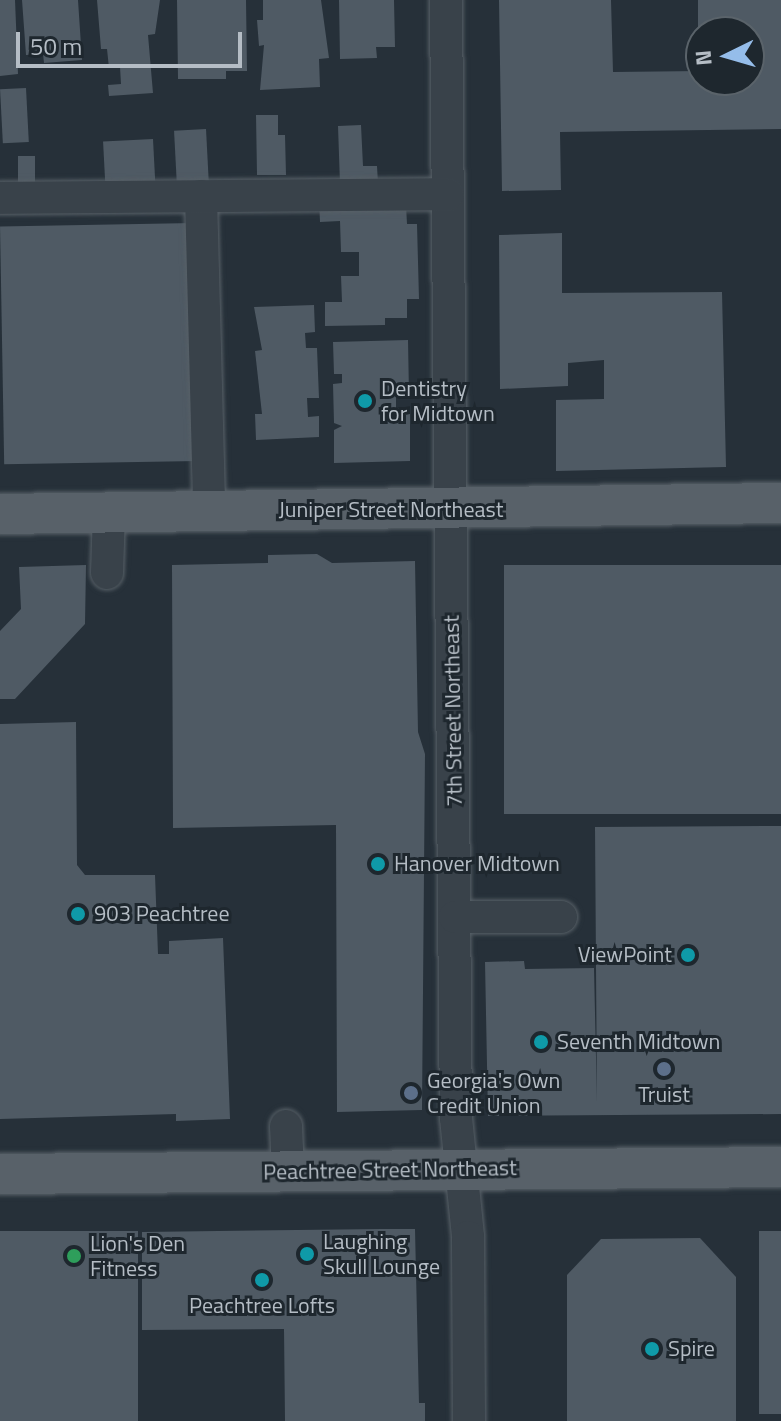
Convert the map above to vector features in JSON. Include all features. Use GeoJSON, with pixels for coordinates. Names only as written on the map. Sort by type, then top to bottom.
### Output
{"type":"FeatureCollection","features":[{"type":"Feature","properties":{"kind":"main road","name":"Juniper Street Northeast"},"geometry":{"type":"LineString","coordinates":[[0,514],[781,503]]}},
{"type":"Feature","properties":{"kind":"main road","name":"Peachtree Street Northeast"},"geometry":{"type":"LineString","coordinates":[[0,1174],[781,1167]]}},
{"type":"Feature","properties":{"kind":"street","name":"7th Street Northeast"},"geometry":{"type":"LineString","coordinates":[[446,0],[455,917],[461,1170],[468,1237],[469,1421]]}},
{"type":"Feature","properties":{"kind":"street"},"geometry":{"type":"LineString","coordinates":[[0,198],[448,194]]}},
{"type":"Feature","properties":{"kind":"street"},"geometry":{"type":"LineString","coordinates":[[201,196],[209,511]]}},
{"type":"Feature","properties":{"kind":"street"},"geometry":{"type":"LineString","coordinates":[[107,573],[109,513]]}},
{"type":"Feature","properties":{"kind":"street"},"geometry":{"type":"LineString","coordinates":[[455,917],[561,917]]}},
{"type":"Feature","properties":{"kind":"street"},"geometry":{"type":"LineString","coordinates":[[286,1126],[288,1171]]}},
{"type":"Feature","properties":{"kind":"building"},"geometry":{"type":"Polygon","coordinates":[[[0,0],[15,0],[18,74],[0,76],[0,0]]]}},
{"type":"Feature","properties":{"kind":"building"},"geometry":{"type":"Polygon","coordinates":[[[22,0],[78,0],[82,60],[44,63],[43,54],[26,55],[22,0]]]}},
{"type":"Feature","properties":{"kind":"building"},"geometry":{"type":"Polygon","coordinates":[[[97,0],[160,0],[155,34],[148,35],[153,93],[109,96],[108,85],[121,84],[120,67],[109,68],[107,49],[101,49],[97,0]]]}},
{"type":"Feature","properties":{"kind":"building"},"geometry":{"type":"Polygon","coordinates":[[[177,0],[246,0],[247,71],[226,71],[226,79],[178,79],[177,0]]]}},
{"type":"Feature","properties":{"kind":"building"},"geometry":{"type":"Polygon","coordinates":[[[263,0],[321,0],[329,58],[319,59],[320,87],[260,90],[264,45],[259,46],[257,20],[263,20],[263,0]]]}},
{"type":"Feature","properties":{"kind":"building"},"geometry":{"type":"Polygon","coordinates":[[[339,0],[394,0],[395,47],[376,47],[377,58],[340,59],[339,0]]]}},
{"type":"Feature","properties":{"kind":"building"},"geometry":{"type":"Polygon","coordinates":[[[499,0],[611,0],[613,72],[685,71],[685,96],[765,96],[765,16],[698,16],[698,0],[781,0],[781,129],[560,132],[561,190],[502,191],[499,0]]]}},
{"type":"Feature","properties":{"kind":"building"},"geometry":{"type":"Polygon","coordinates":[[[26,88],[29,142],[3,143],[0,89],[26,88]]]}},
{"type":"Feature","properties":{"kind":"building"},"geometry":{"type":"Polygon","coordinates":[[[256,115],[278,115],[278,135],[285,135],[286,175],[257,175],[256,115]]]}},
{"type":"Feature","properties":{"kind":"building"},"geometry":{"type":"Polygon","coordinates":[[[361,125],[363,166],[377,166],[378,183],[340,184],[338,126],[361,125]]]}},
{"type":"Feature","properties":{"kind":"building"},"geometry":{"type":"Polygon","coordinates":[[[206,129],[209,181],[177,183],[174,131],[206,129]]]}},
{"type":"Feature","properties":{"kind":"building"},"geometry":{"type":"Polygon","coordinates":[[[153,139],[155,181],[105,184],[103,142],[153,139]]]}},
{"type":"Feature","properties":{"kind":"building"},"geometry":{"type":"Polygon","coordinates":[[[18,156],[35,156],[35,185],[18,185],[18,156]]]}},
{"type":"Feature","properties":{"kind":"building"},"geometry":{"type":"Polygon","coordinates":[[[319,200],[406,205],[407,224],[417,224],[419,299],[407,299],[407,318],[385,318],[385,325],[325,326],[325,302],[342,302],[341,276],[359,276],[359,252],[341,252],[340,221],[320,222],[319,200]]]}},
{"type":"Feature","properties":{"kind":"building"},"geometry":{"type":"Polygon","coordinates":[[[194,223],[198,461],[4,464],[0,226],[194,223]]]}},
{"type":"Feature","properties":{"kind":"building"},"geometry":{"type":"Polygon","coordinates":[[[562,233],[562,293],[722,292],[726,467],[556,471],[556,400],[604,399],[604,360],[568,363],[568,386],[500,389],[499,235],[562,233]]]}},
{"type":"Feature","properties":{"kind":"building"},"geometry":{"type":"Polygon","coordinates":[[[314,305],[315,332],[305,333],[306,348],[317,348],[319,398],[307,398],[308,417],[319,416],[319,437],[256,440],[255,414],[262,414],[255,351],[262,350],[254,307],[314,305]]]}},
{"type":"Feature","properties":{"kind":"building","name":"Dentistry for Midtown"},"geometry":{"type":"Polygon","coordinates":[[[408,340],[409,394],[396,394],[396,408],[410,408],[410,461],[334,463],[334,430],[342,426],[334,423],[333,384],[342,383],[342,374],[334,374],[333,342],[408,340]]]}},
{"type":"Feature","properties":{"kind":"building","name":"Hanover Midtown"},"geometry":{"type":"Polygon","coordinates":[[[317,554],[332,563],[415,561],[418,732],[425,754],[422,1110],[337,1112],[336,825],[173,828],[172,565],[268,563],[268,555],[317,554]]]}},
{"type":"Feature","properties":{"kind":"building"},"geometry":{"type":"Polygon","coordinates":[[[86,565],[85,624],[15,699],[0,699],[0,631],[21,609],[19,567],[86,565]]]}},
{"type":"Feature","properties":{"kind":"building"},"geometry":{"type":"Polygon","coordinates":[[[504,565],[781,565],[781,814],[504,814],[504,565]]]}},
{"type":"Feature","properties":{"kind":"building","name":"903 Peachtree"},"geometry":{"type":"Polygon","coordinates":[[[76,722],[77,865],[85,875],[155,875],[158,954],[169,954],[169,941],[223,938],[230,1119],[176,1121],[176,1114],[0,1119],[0,724],[76,722]]]}},
{"type":"Feature","properties":{"kind":"building","name":"ViewPoint"},"geometry":{"type":"Polygon","coordinates":[[[781,826],[781,1114],[488,1116],[485,962],[524,961],[525,969],[594,968],[597,1102],[595,827],[781,826]]]}},
{"type":"Feature","properties":{"kind":"building","name":"Peachtree Lofts"},"geometry":{"type":"Polygon","coordinates":[[[415,1229],[419,1403],[425,1403],[425,1421],[285,1421],[284,1329],[142,1330],[142,1232],[415,1229]]]}},
{"type":"Feature","properties":{"kind":"building"},"geometry":{"type":"Polygon","coordinates":[[[0,1231],[138,1231],[138,1421],[0,1421],[0,1231]]]}},
{"type":"Feature","properties":{"kind":"building"},"geometry":{"type":"Polygon","coordinates":[[[759,1231],[781,1231],[781,1414],[759,1414],[759,1231]]]}},
{"type":"Feature","properties":{"kind":"building","name":"Spire"},"geometry":{"type":"Polygon","coordinates":[[[700,1238],[736,1277],[736,1421],[567,1421],[567,1275],[601,1239],[700,1238]]]}},
{"type":"Feature","properties":{"kind":"place","name":"Dentistry for Midtown"},"geometry":{"type":"Point","coordinates":[365,401]}},
{"type":"Feature","properties":{"kind":"place","name":"Hanover Midtown"},"geometry":{"type":"Point","coordinates":[378,864]}},
{"type":"Feature","properties":{"kind":"place","name":"903 Peachtree"},"geometry":{"type":"Point","coordinates":[78,914]}},
{"type":"Feature","properties":{"kind":"place","name":"ViewPoint"},"geometry":{"type":"Point","coordinates":[688,955]}},
{"type":"Feature","properties":{"kind":"place","name":"Seventh Midtown"},"geometry":{"type":"Point","coordinates":[541,1042]}},
{"type":"Feature","properties":{"kind":"place","name":"Truist"},"geometry":{"type":"Point","coordinates":[664,1069]}},
{"type":"Feature","properties":{"kind":"place","name":"Georgia's Own Credit Union"},"geometry":{"type":"Point","coordinates":[411,1093]}},
{"type":"Feature","properties":{"kind":"place","name":"Laughing Skull Lounge"},"geometry":{"type":"Point","coordinates":[307,1254]}},
{"type":"Feature","properties":{"kind":"place","name":"Lion's Den Fitness"},"geometry":{"type":"Point","coordinates":[74,1256]}},
{"type":"Feature","properties":{"kind":"place","name":"Peachtree Lofts"},"geometry":{"type":"Point","coordinates":[262,1280]}},
{"type":"Feature","properties":{"kind":"place","name":"Spire"},"geometry":{"type":"Point","coordinates":[652,1349]}}]}
